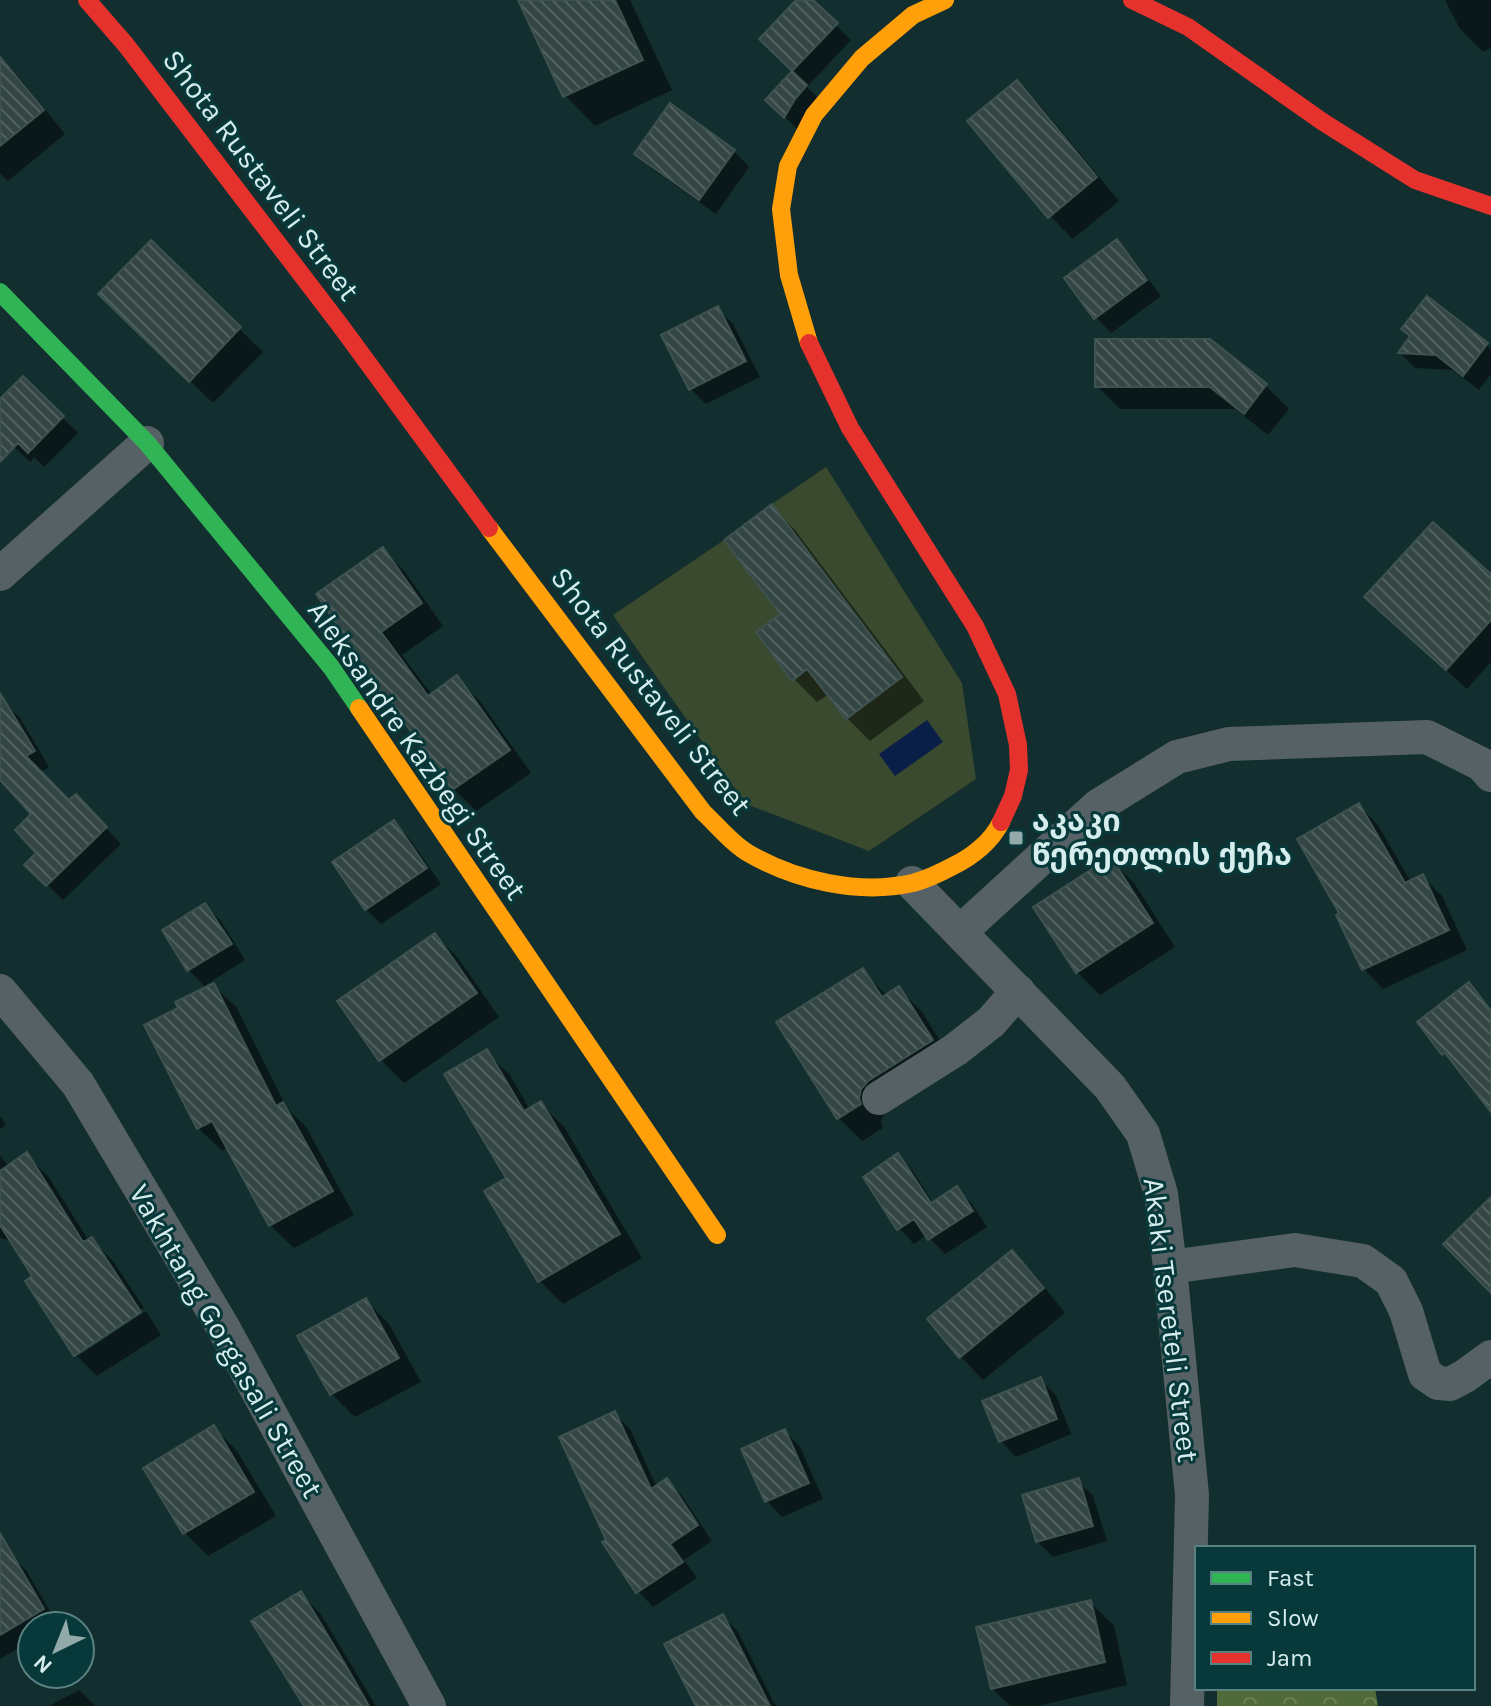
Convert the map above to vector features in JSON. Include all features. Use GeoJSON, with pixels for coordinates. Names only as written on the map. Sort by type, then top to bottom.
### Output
{"type":"FeatureCollection","features":[{"type":"Feature","properties":{"kind":"main road","name":"Shota Rustaveli Street"},"geometry":{"type":"LineString","coordinates":[[87,0],[126,45],[330,313],[703,812],[746,852],[801,877],[865,888],[912,883],[934,876],[967,859],[996,832],[1013,796],[1019,770],[1018,745],[1007,694],[975,626],[850,428],[811,349],[789,275],[781,209],[788,166],[814,115],[862,58],[913,15],[945,0]]}},
{"type":"Feature","properties":{"kind":"main road"},"geometry":{"type":"LineString","coordinates":[[1132,0],[1188,27],[1323,122],[1415,180],[1491,206]]}},
{"type":"Feature","properties":{"kind":"main road","name":"Aleksandre Kazbegi Street"},"geometry":{"type":"LineString","coordinates":[[0,292],[147,443],[331,667],[717,1235]]}},
{"type":"Feature","properties":{"kind":"street"},"geometry":{"type":"LineString","coordinates":[[0,574],[147,443]]}},
{"type":"Feature","properties":{"kind":"street"},"geometry":{"type":"LineString","coordinates":[[960,932],[1098,806],[1177,757],[1229,744],[1427,737],[1481,764],[1491,775]]}},
{"type":"Feature","properties":{"kind":"street","name":"Akaki Tsereteli Street"},"geometry":{"type":"LineString","coordinates":[[912,883],[1110,1087],[1143,1134],[1161,1194],[1192,1495],[1187,1706]]}},
{"type":"Feature","properties":{"kind":"street","name":"Vakhtang Gorgasali Street"},"geometry":{"type":"LineString","coordinates":[[0,991],[78,1084],[224,1329],[429,1706]]}},
{"type":"Feature","properties":{"kind":"street"},"geometry":{"type":"LineString","coordinates":[[879,1098],[955,1050],[991,1022],[1018,991]]}},
{"type":"Feature","properties":{"kind":"street"},"geometry":{"type":"LineString","coordinates":[[1170,1267],[1295,1250],[1363,1261],[1391,1281],[1406,1311],[1425,1374],[1438,1383],[1450,1384],[1491,1357]]}},
{"type":"Feature","properties":{"kind":"green space"},"geometry":{"type":"Polygon","coordinates":[[[826,467],[962,683],[976,779],[869,851],[746,804],[613,615],[724,540],[780,614],[792,680],[807,669],[846,719],[902,677],[772,504],[826,467]]]}},
{"type":"Feature","properties":{"kind":"green space"},"geometry":{"type":"Polygon","coordinates":[[[1217,1690],[1375,1690],[1378,1706],[1217,1706],[1217,1690]]]}},
{"type":"Feature","properties":{"kind":"water"},"geometry":{"type":"Polygon","coordinates":[[[927,720],[943,742],[895,776],[879,754],[927,720]]]}},
{"type":"Feature","properties":{"kind":"building"},"geometry":{"type":"Polygon","coordinates":[[[518,0],[615,0],[643,60],[563,97],[518,0]]]}},
{"type":"Feature","properties":{"kind":"building"},"geometry":{"type":"Polygon","coordinates":[[[796,0],[813,0],[838,23],[792,71],[759,39],[796,0]]]}},
{"type":"Feature","properties":{"kind":"building"},"geometry":{"type":"Polygon","coordinates":[[[0,57],[44,110],[0,146],[0,57]]]}},
{"type":"Feature","properties":{"kind":"building"},"geometry":{"type":"Polygon","coordinates":[[[792,71],[807,85],[784,118],[765,100],[792,71]]]}},
{"type":"Feature","properties":{"kind":"building"},"geometry":{"type":"Polygon","coordinates":[[[1017,80],[1097,177],[1048,218],[967,121],[1017,80]]]}},
{"type":"Feature","properties":{"kind":"building"},"geometry":{"type":"Polygon","coordinates":[[[670,103],[735,150],[699,200],[634,154],[670,103]]]}},
{"type":"Feature","properties":{"kind":"building"},"geometry":{"type":"Polygon","coordinates":[[[1117,239],[1147,280],[1094,319],[1064,278],[1117,239]]]}},
{"type":"Feature","properties":{"kind":"building"},"geometry":{"type":"Polygon","coordinates":[[[151,240],[241,327],[189,382],[98,294],[151,240]]]}},
{"type":"Feature","properties":{"kind":"building"},"geometry":{"type":"Polygon","coordinates":[[[1427,296],[1488,343],[1463,376],[1436,355],[1398,353],[1410,336],[1401,329],[1427,296]]]}},
{"type":"Feature","properties":{"kind":"building"},"geometry":{"type":"Polygon","coordinates":[[[718,306],[746,361],[689,390],[661,335],[718,306]]]}},
{"type":"Feature","properties":{"kind":"building"},"geometry":{"type":"Polygon","coordinates":[[[1095,339],[1210,339],[1267,384],[1244,414],[1210,387],[1095,387],[1095,339]]]}},
{"type":"Feature","properties":{"kind":"building"},"geometry":{"type":"Polygon","coordinates":[[[23,376],[64,416],[28,453],[18,443],[0,462],[0,399],[23,376]]]}},
{"type":"Feature","properties":{"kind":"building"},"geometry":{"type":"Polygon","coordinates":[[[772,504],[902,677],[846,719],[807,669],[792,681],[756,632],[780,614],[724,540],[772,504]]]}},
{"type":"Feature","properties":{"kind":"building"},"geometry":{"type":"Polygon","coordinates":[[[1433,522],[1491,574],[1491,620],[1446,670],[1364,597],[1433,522]]]}},
{"type":"Feature","properties":{"kind":"building"},"geometry":{"type":"Polygon","coordinates":[[[383,547],[422,603],[381,632],[428,696],[457,675],[510,750],[452,790],[386,696],[383,699],[366,673],[369,671],[316,594],[383,547]]]}},
{"type":"Feature","properties":{"kind":"building"},"geometry":{"type":"Polygon","coordinates":[[[0,693],[35,751],[26,756],[69,800],[76,794],[107,827],[46,886],[24,865],[36,853],[15,830],[31,814],[0,780],[0,693]]]}},
{"type":"Feature","properties":{"kind":"building"},"geometry":{"type":"Polygon","coordinates":[[[1359,803],[1405,883],[1423,874],[1449,930],[1362,970],[1336,915],[1339,913],[1297,839],[1359,803]]]}},
{"type":"Feature","properties":{"kind":"building"},"geometry":{"type":"Polygon","coordinates":[[[394,820],[427,868],[365,910],[332,862],[394,820]]]}},
{"type":"Feature","properties":{"kind":"building"},"geometry":{"type":"Polygon","coordinates":[[[1111,857],[1153,923],[1076,973],[1033,907],[1111,857]]]}},
{"type":"Feature","properties":{"kind":"building"},"geometry":{"type":"Polygon","coordinates":[[[205,903],[232,944],[187,971],[162,930],[205,903]]]}},
{"type":"Feature","properties":{"kind":"building"},"geometry":{"type":"Polygon","coordinates":[[[435,933],[477,993],[379,1061],[337,1001],[435,933]]]}},
{"type":"Feature","properties":{"kind":"building"},"geometry":{"type":"Polygon","coordinates":[[[863,968],[882,997],[899,986],[933,1040],[868,1081],[861,1089],[861,1104],[837,1119],[776,1022],[863,968]]]}},
{"type":"Feature","properties":{"kind":"building"},"geometry":{"type":"Polygon","coordinates":[[[1469,982],[1491,1011],[1491,1112],[1417,1022],[1469,982]]]}},
{"type":"Feature","properties":{"kind":"building"},"geometry":{"type":"Polygon","coordinates":[[[214,983],[276,1106],[283,1102],[333,1191],[269,1226],[212,1121],[197,1129],[144,1025],[178,1008],[175,1002],[214,983]]]}},
{"type":"Feature","properties":{"kind":"building"},"geometry":{"type":"Polygon","coordinates":[[[487,1049],[524,1111],[541,1101],[620,1234],[538,1282],[484,1191],[506,1178],[444,1074],[487,1049]]]}},
{"type":"Feature","properties":{"kind":"building"},"geometry":{"type":"Polygon","coordinates":[[[27,1152],[83,1242],[92,1237],[141,1312],[74,1356],[25,1281],[32,1276],[0,1225],[0,1171],[27,1152]]]}},
{"type":"Feature","properties":{"kind":"building"},"geometry":{"type":"Polygon","coordinates":[[[898,1153],[931,1203],[957,1186],[973,1211],[928,1240],[914,1219],[897,1230],[863,1177],[898,1153]]]}},
{"type":"Feature","properties":{"kind":"building"},"geometry":{"type":"Polygon","coordinates":[[[1491,1197],[1491,1293],[1443,1244],[1491,1197]]]}},
{"type":"Feature","properties":{"kind":"building"},"geometry":{"type":"Polygon","coordinates":[[[1012,1250],[1044,1288],[959,1358],[927,1319],[1012,1250]]]}},
{"type":"Feature","properties":{"kind":"building"},"geometry":{"type":"Polygon","coordinates":[[[366,1298],[399,1358],[330,1395],[297,1336],[366,1298]]]}},
{"type":"Feature","properties":{"kind":"building"},"geometry":{"type":"Polygon","coordinates":[[[1041,1377],[1057,1419],[999,1442],[982,1401],[1041,1377]]]}},
{"type":"Feature","properties":{"kind":"building"},"geometry":{"type":"Polygon","coordinates":[[[615,1411],[651,1489],[667,1478],[698,1525],[670,1544],[683,1562],[636,1593],[602,1542],[606,1540],[559,1437],[615,1411]]]}},
{"type":"Feature","properties":{"kind":"building"},"geometry":{"type":"Polygon","coordinates":[[[214,1425],[254,1492],[183,1534],[143,1468],[214,1425]]]}},
{"type":"Feature","properties":{"kind":"building"},"geometry":{"type":"Polygon","coordinates":[[[785,1429],[809,1483],[765,1502],[741,1449],[785,1429]]]}},
{"type":"Feature","properties":{"kind":"building"},"geometry":{"type":"Polygon","coordinates":[[[1079,1478],[1093,1526],[1036,1542],[1022,1495],[1079,1478]]]}},
{"type":"Feature","properties":{"kind":"building"},"geometry":{"type":"Polygon","coordinates":[[[0,1533],[44,1609],[16,1610],[16,1626],[0,1635],[0,1533]]]}},
{"type":"Feature","properties":{"kind":"building"},"geometry":{"type":"Polygon","coordinates":[[[301,1591],[369,1706],[304,1706],[251,1621],[301,1591]]]}},
{"type":"Feature","properties":{"kind":"building"},"geometry":{"type":"Polygon","coordinates":[[[1091,1600],[1105,1662],[991,1689],[976,1627],[1091,1600]]]}},
{"type":"Feature","properties":{"kind":"building"},"geometry":{"type":"Polygon","coordinates":[[[723,1614],[770,1706],[696,1706],[664,1644],[723,1614]]]}},
{"type":"Feature","properties":{"kind":"traffic: fast"},"geometry":{"type":"LineString","coordinates":[[0,292],[147,443],[331,667],[359,708]]}},
{"type":"Feature","properties":{"kind":"traffic: slow"},"geometry":{"type":"LineString","coordinates":[[809,343],[789,275],[781,209],[788,166],[814,115],[862,58],[913,15],[945,0]]}},
{"type":"Feature","properties":{"kind":"traffic: slow"},"geometry":{"type":"LineString","coordinates":[[489,528],[703,812],[730,840],[748,853],[786,871],[828,883],[892,886],[923,880],[960,862],[987,842],[1001,822]]}},
{"type":"Feature","properties":{"kind":"traffic: slow"},"geometry":{"type":"LineString","coordinates":[[359,708],[717,1235]]}},
{"type":"Feature","properties":{"kind":"traffic: jam"},"geometry":{"type":"LineString","coordinates":[[87,0],[126,45],[340,325],[489,528]]}},
{"type":"Feature","properties":{"kind":"traffic: jam"},"geometry":{"type":"LineString","coordinates":[[1132,0],[1188,27],[1323,122],[1415,180],[1491,206]]}},
{"type":"Feature","properties":{"kind":"traffic: jam"},"geometry":{"type":"LineString","coordinates":[[809,343],[850,428],[975,626],[1007,694],[1018,745],[1019,770],[1013,796],[1001,822]]}},
{"type":"Feature","properties":{"kind":"place","name":"აკაკი წერეთლის ქუჩა"},"geometry":{"type":"Point","coordinates":[1016,838]}}]}
